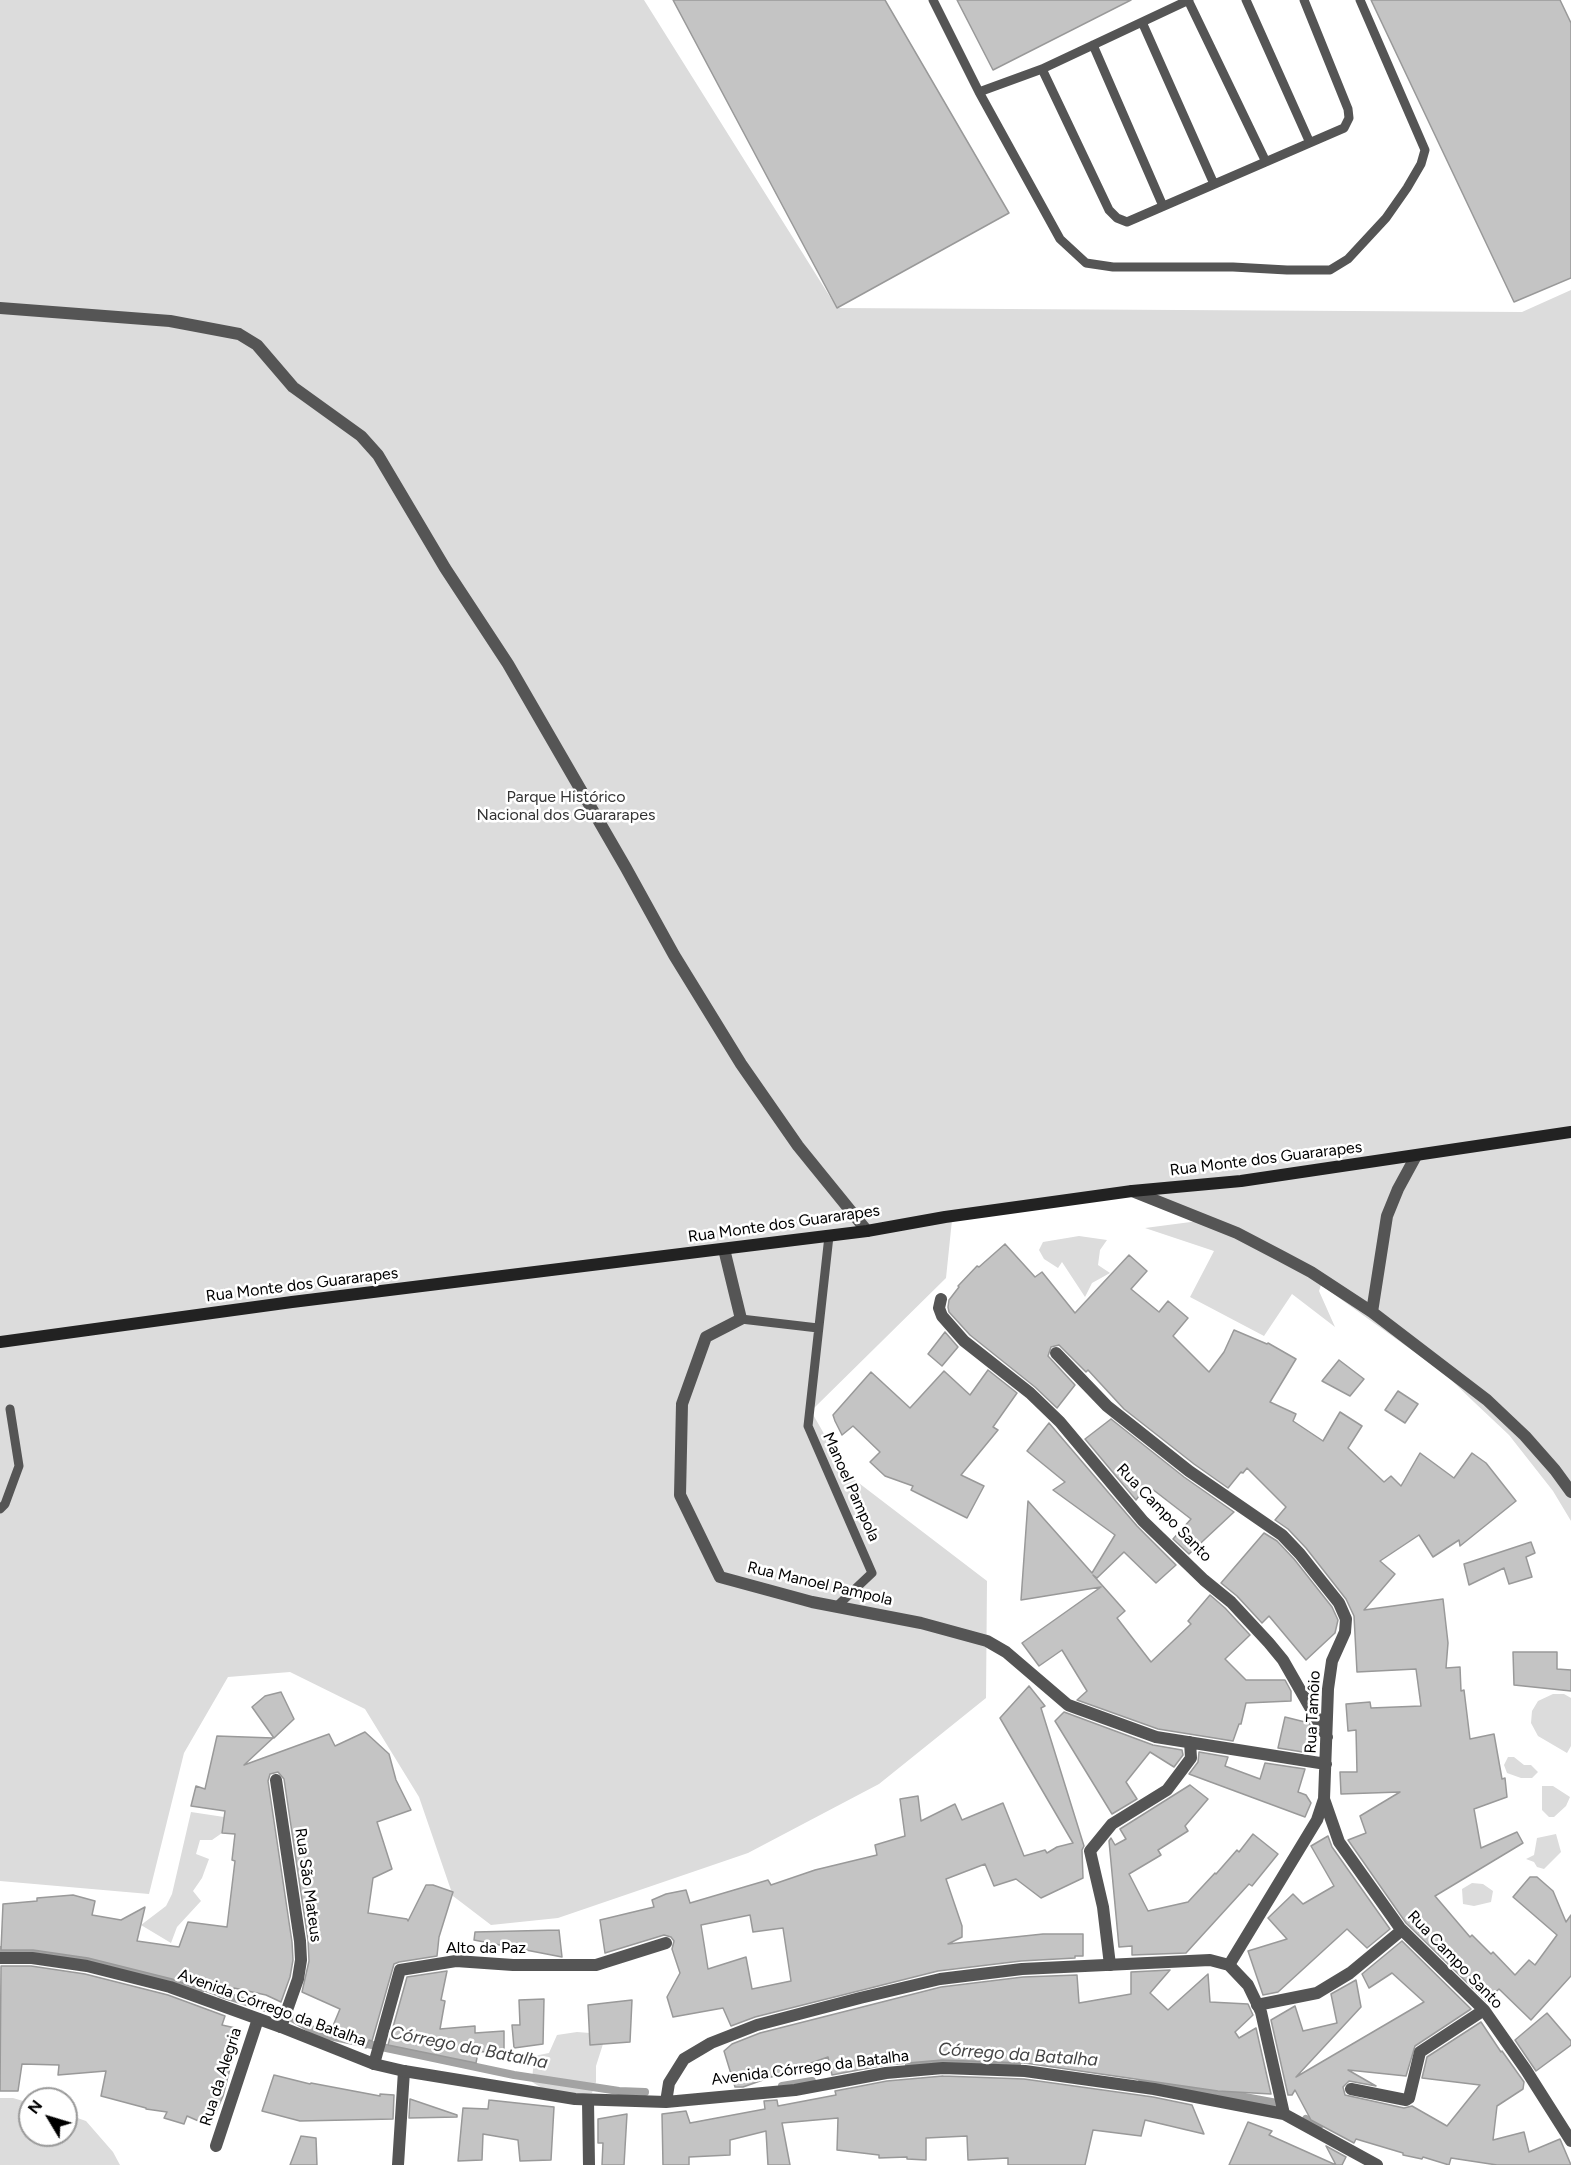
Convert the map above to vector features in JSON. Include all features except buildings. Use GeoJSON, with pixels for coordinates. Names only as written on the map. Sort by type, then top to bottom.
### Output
{"type":"FeatureCollection","features":[{"type":"Feature","properties":{"kind":"main road","name":"Rua Monte dos Guararapes"},"geometry":{"type":"LineString","coordinates":[[0,1342],[292,1302],[867,1231],[945,1217],[1132,1191],[1241,1181],[1571,1132]]}},
{"type":"Feature","properties":{"kind":"street"},"geometry":{"type":"LineString","coordinates":[[0,308],[170,321],[239,334],[257,345],[293,387],[361,436],[378,455],[445,568],[508,664],[674,956],[741,1064],[798,1146],[867,1231]]}},
{"type":"Feature","properties":{"kind":"street"},"geometry":{"type":"LineString","coordinates":[[1372,1312],[1387,1216],[1398,1189],[1416,1156]]}},
{"type":"Feature","properties":{"kind":"street"},"geometry":{"type":"LineString","coordinates":[[1132,1191],[1246,1238],[1311,1272],[1372,1312],[1487,1400],[1525,1436],[1571,1492]]}},
{"type":"Feature","properties":{"kind":"street"},"geometry":{"type":"LineString","coordinates":[[724,1249],[741,1319]]}},
{"type":"Feature","properties":{"kind":"street","name":"Rua Campo Santo"},"geometry":{"type":"LineString","coordinates":[[941,1299],[939,1308],[942,1316],[964,1341],[1030,1393],[1060,1422],[1143,1521],[1204,1580],[1231,1602],[1269,1643],[1283,1660],[1328,1738]]}},
{"type":"Feature","properties":{"kind":"street","name":"Rua Manoel Pampola"},"geometry":{"type":"LineString","coordinates":[[741,1319],[706,1337],[682,1404],[680,1495],[720,1577],[812,1602],[921,1623],[987,1641],[1006,1652],[1068,1705],[1156,1737],[1326,1764]]}},
{"type":"Feature","properties":{"kind":"street","name":"Rua Tamôio"},"geometry":{"type":"LineString","coordinates":[[1056,1353],[1107,1406],[1189,1472],[1282,1535],[1339,1603],[1346,1619],[1345,1632],[1332,1661],[1328,1689],[1324,1798],[1312,1828],[1229,1965]]}},
{"type":"Feature","properties":{"kind":"street"},"geometry":{"type":"LineString","coordinates":[[1110,1965],[1103,1907],[1090,1851],[1112,1824],[1167,1790],[1191,1758],[1190,1743]]}},
{"type":"Feature","properties":{"kind":"street","name":"Rua São Mateus"},"geometry":{"type":"LineString","coordinates":[[276,1780],[301,1960],[298,1979],[281,2027]]}},
{"type":"Feature","properties":{"kind":"street","name":"Rua Campo Santo"},"geometry":{"type":"LineString","coordinates":[[1324,1798],[1339,1842],[1402,1930],[1484,2010],[1571,2141]]}},
{"type":"Feature","properties":{"kind":"street"},"geometry":{"type":"LineString","coordinates":[[1257,2005],[1317,1993],[1350,1973],[1402,1930]]}},
{"type":"Feature","properties":{"kind":"street","name":"Alto da Paz"},"geometry":{"type":"LineString","coordinates":[[374,2064],[400,1970],[456,1961],[513,1965],[596,1965],[666,1943]]}},
{"type":"Feature","properties":{"kind":"street","name":"Avenida Córrego da Batalha"},"geometry":{"type":"LineString","coordinates":[[0,1958],[32,1958],[87,1966],[170,1987],[374,2064],[588,2101],[666,2102],[795,2090],[886,2073],[943,2068],[1025,2071],[1154,2089],[1284,2114],[1344,2149],[1377,2165]]}},
{"type":"Feature","properties":{"kind":"street"},"geometry":{"type":"LineString","coordinates":[[666,2102],[669,2083],[684,2059],[711,2043],[757,2025],[860,1998],[940,1979],[1022,1970],[1210,1960],[1229,1965],[1248,1985],[1261,2012],[1284,2114]]}},
{"type":"Feature","properties":{"kind":"street"},"geometry":{"type":"LineString","coordinates":[[1351,2089],[1406,2100],[1409,2098],[1420,2052],[1484,2010]]}},
{"type":"Feature","properties":{"kind":"street","name":"Rua da Alegria"},"geometry":{"type":"LineString","coordinates":[[216,2146],[258,2019]]}},
{"type":"Feature","properties":{"kind":"street"},"geometry":{"type":"LineString","coordinates":[[398,2165],[404,2071]]}},
{"type":"Feature","properties":{"kind":"street"},"geometry":{"type":"LineString","coordinates":[[588,2101],[589,2165]]}},
{"type":"Feature","properties":{"kind":"lane"},"geometry":{"type":"LineString","coordinates":[[933,0],[979,92],[1060,238],[1086,263],[1122,268],[1233,267],[1287,270],[1330,270],[1348,259],[1386,218],[1421,164],[1425,150],[1360,0]]}},
{"type":"Feature","properties":{"kind":"lane"},"geometry":{"type":"LineString","coordinates":[[979,92],[1042,69],[1189,0],[1266,162]]}},
{"type":"Feature","properties":{"kind":"lane"},"geometry":{"type":"LineString","coordinates":[[1246,0],[1310,143]]}},
{"type":"Feature","properties":{"kind":"lane"},"geometry":{"type":"LineString","coordinates":[[1042,69],[1109,210],[1117,218],[1127,222],[1344,128],[1349,118],[1348,109],[1304,0]]}},
{"type":"Feature","properties":{"kind":"lane"},"geometry":{"type":"LineString","coordinates":[[1142,22],[1214,184]]}},
{"type":"Feature","properties":{"kind":"lane"},"geometry":{"type":"LineString","coordinates":[[1092,45],[1163,206]]}},
{"type":"Feature","properties":{"kind":"lane","name":"Manoel Pampola"},"geometry":{"type":"LineString","coordinates":[[829,1236],[808,1426],[872,1573],[836,1607]]}},
{"type":"Feature","properties":{"kind":"lane"},"geometry":{"type":"LineString","coordinates":[[741,1319],[818,1328]]}},
{"type":"Feature","properties":{"kind":"lane"},"geometry":{"type":"LineString","coordinates":[[0,1509],[5,1504],[19,1466],[10,1409]]}},
{"type":"Feature","properties":{"kind":"green space","name":"Parque Histórico Nacional dos Guararapes"},"geometry":{"type":"Polygon","coordinates":[[[0,0],[644,0],[837,308],[1522,312],[1571,290],[1571,1521],[1553,1491],[1509,1435],[1445,1374],[1321,1285],[1319,1291],[1335,1327],[1292,1294],[1264,1336],[1190,1297],[1214,1251],[1145,1228],[1206,1220],[1132,1192],[952,1220],[946,1278],[811,1411],[847,1474],[987,1581],[986,1698],[879,1784],[748,1853],[558,1918],[491,1925],[453,1896],[419,1797],[365,1709],[290,1672],[228,1677],[184,1753],[149,1894],[0,1881],[0,0]]]}},
{"type":"Feature","properties":{"kind":"green space"},"geometry":{"type":"Polygon","coordinates":[[[1079,1236],[1107,1240],[1100,1250],[1098,1265],[1110,1273],[1092,1283],[1085,1297],[1062,1262],[1058,1268],[1044,1259],[1039,1250],[1043,1242],[1079,1236]]]}},
{"type":"Feature","properties":{"kind":"green space"},"geometry":{"type":"Polygon","coordinates":[[[1553,1694],[1564,1694],[1571,1698],[1571,1746],[1567,1753],[1538,1736],[1531,1723],[1532,1711],[1538,1701],[1553,1694]]]}},
{"type":"Feature","properties":{"kind":"green space"},"geometry":{"type":"Polygon","coordinates":[[[1508,1757],[1514,1757],[1524,1765],[1531,1765],[1538,1772],[1532,1778],[1521,1778],[1507,1773],[1504,1765],[1508,1757]]]}},
{"type":"Feature","properties":{"kind":"green space"},"geometry":{"type":"Polygon","coordinates":[[[1542,1786],[1553,1786],[1570,1797],[1566,1806],[1554,1817],[1549,1817],[1542,1810],[1542,1786]]]}},
{"type":"Feature","properties":{"kind":"green space"},"geometry":{"type":"Polygon","coordinates":[[[191,1812],[224,1817],[222,1833],[212,1840],[200,1840],[196,1854],[209,1859],[202,1878],[193,1891],[201,1901],[177,1927],[171,1943],[141,1925],[166,1906],[172,1894],[191,1812]]]}},
{"type":"Feature","properties":{"kind":"green space"},"geometry":{"type":"Polygon","coordinates":[[[1556,1834],[1561,1852],[1544,1869],[1526,1859],[1534,1855],[1537,1838],[1556,1834]]]}},
{"type":"Feature","properties":{"kind":"green space"},"geometry":{"type":"Polygon","coordinates":[[[1472,1883],[1483,1884],[1493,1891],[1491,1902],[1474,1906],[1463,1904],[1462,1889],[1472,1883]]]}},
{"type":"Feature","properties":{"kind":"green space"},"geometry":{"type":"Polygon","coordinates":[[[590,2033],[603,2044],[596,2066],[596,2082],[592,2093],[574,2094],[542,2088],[532,2082],[534,2056],[549,2053],[557,2035],[590,2033]]]}},
{"type":"Feature","properties":{"kind":"green space"},"geometry":{"type":"Polygon","coordinates":[[[0,2098],[13,2098],[18,2099],[18,2147],[78,2147],[78,2118],[86,2121],[113,2152],[120,2165],[0,2165],[0,2098]]]}},
{"type":"Feature","properties":{"kind":"waterway","name":"Córrego da Batalha"},"geometry":{"type":"LineString","coordinates":[[0,1950],[18,1949],[86,1958],[201,1989]]}},
{"type":"Feature","properties":{"kind":"waterway","name":"Córrego da Batalha"},"geometry":{"type":"LineString","coordinates":[[221,1994],[265,2008]]}},
{"type":"Feature","properties":{"kind":"waterway","name":"Córrego da Batalha"},"geometry":{"type":"LineString","coordinates":[[292,2018],[320,2034],[514,2075],[619,2091],[645,2092]]}},
{"type":"Feature","properties":{"kind":"waterway","name":"Córrego da Batalha"},"geometry":{"type":"LineString","coordinates":[[909,2065],[942,2061],[1017,2065]]}},
{"type":"Feature","properties":{"kind":"waterway","name":"Córrego da Batalha"},"geometry":{"type":"LineString","coordinates":[[782,2086],[812,2081]]}},
{"type":"Feature","properties":{"kind":"waterway","name":"Córrego da Batalha"},"geometry":{"type":"LineString","coordinates":[[1142,2082],[1180,2085],[1277,2103]]}},
{"type":"Feature","properties":{"kind":"waterway","name":"Córrego da Batalha"},"geometry":{"type":"LineString","coordinates":[[1306,2119],[1319,2126]]}}]}
